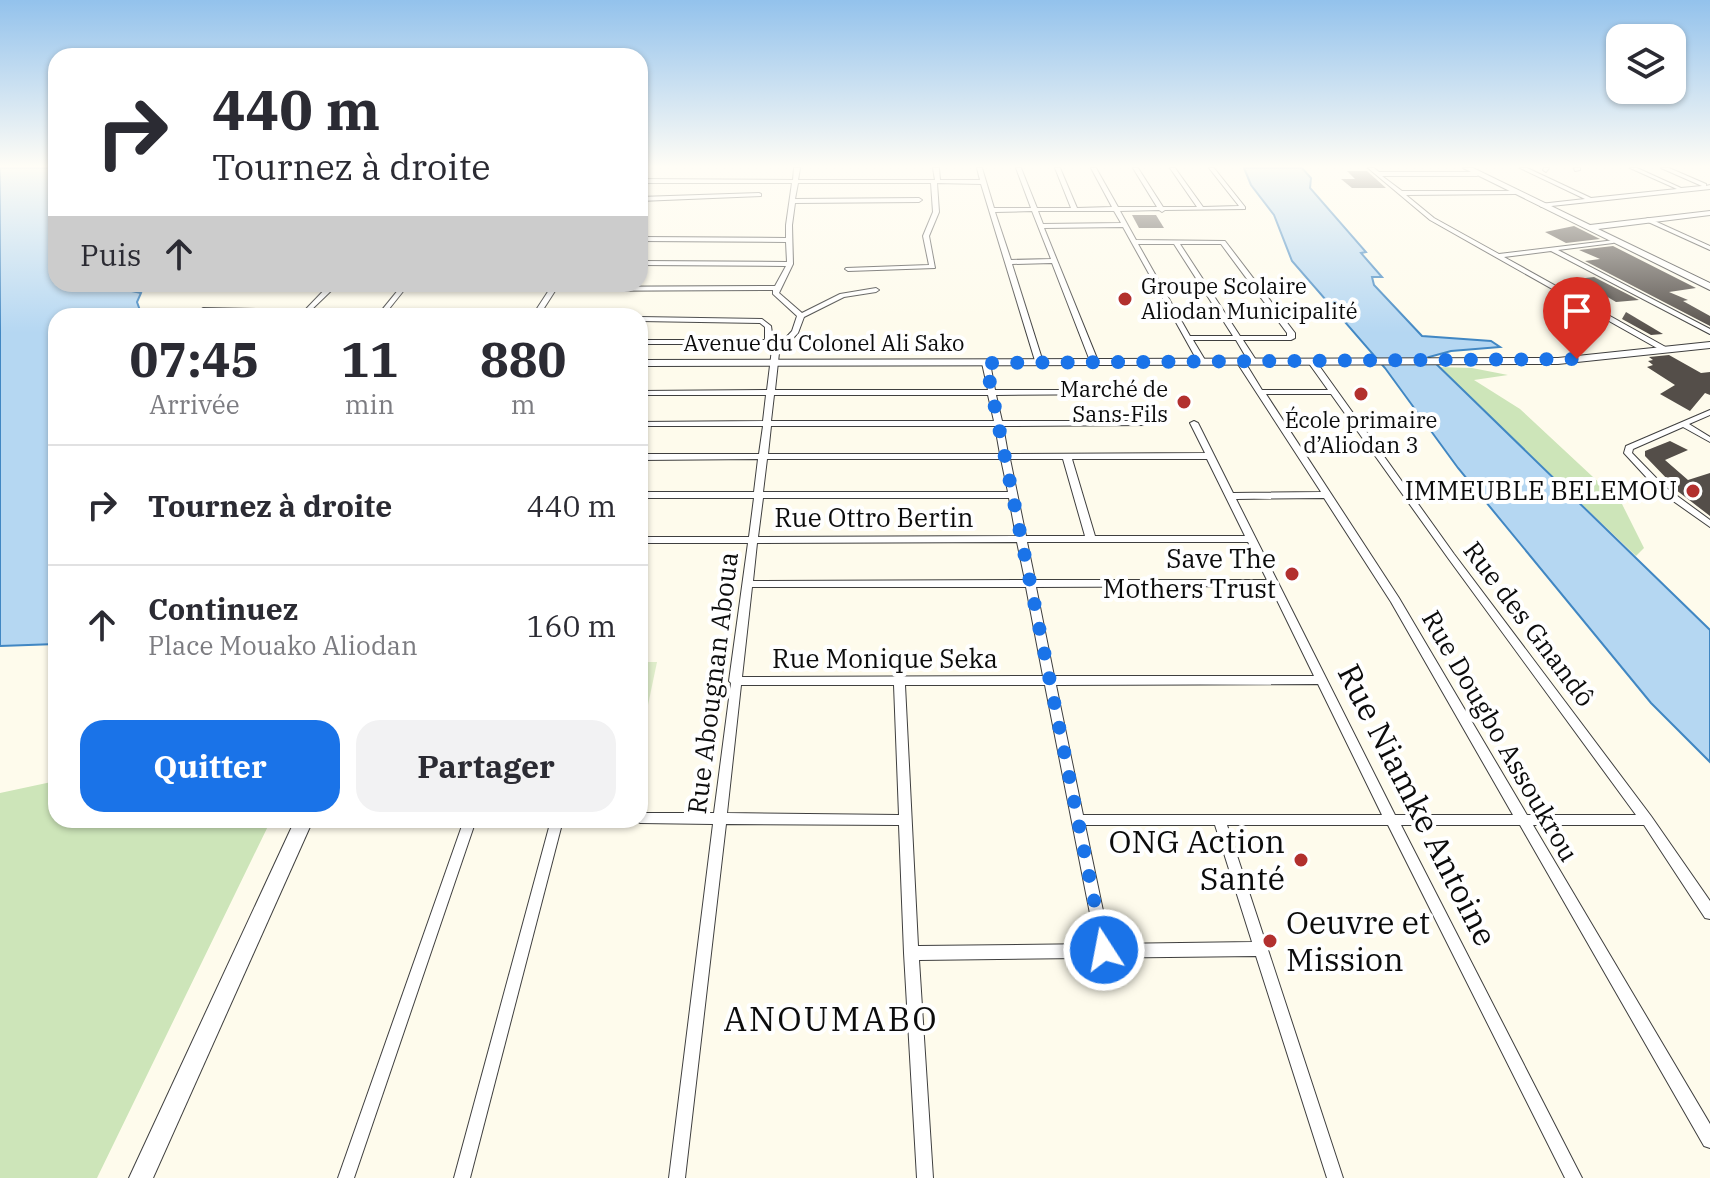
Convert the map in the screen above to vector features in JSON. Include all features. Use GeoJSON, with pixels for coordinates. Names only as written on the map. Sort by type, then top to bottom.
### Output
{"type":"FeatureCollection","features":[{"type":"Feature","properties":{"kind":"street"},"geometry":{"type":"LineString","coordinates":[[791,223],[790,264],[775,288],[777,296],[801,316]]}},
{"type":"Feature","properties":{"kind":"street"},"geometry":{"type":"LineString","coordinates":[[848,269],[933,267],[926,236],[931,223]]}},
{"type":"Feature","properties":{"kind":"street"},"geometry":{"type":"LineString","coordinates":[[996,223],[1039,362]]}},
{"type":"Feature","properties":{"kind":"street"},"geometry":{"type":"LineString","coordinates":[[1040,223],[1094,361]]}},
{"type":"Feature","properties":{"kind":"street"},"geometry":{"type":"LineString","coordinates":[[1439,223],[1667,350]]}},
{"type":"Feature","properties":{"kind":"street"},"geometry":{"type":"LineString","coordinates":[[1577,223],[1710,287]]}},
{"type":"Feature","properties":{"kind":"street"},"geometry":{"type":"LineString","coordinates":[[1587,228],[1625,223]]}},
{"type":"Feature","properties":{"kind":"street"},"geometry":{"type":"LineString","coordinates":[[1655,223],[1710,248]]}},
{"type":"Feature","properties":{"kind":"street"},"geometry":{"type":"LineString","coordinates":[[1041,226],[1125,225],[1201,360]]}},
{"type":"Feature","properties":{"kind":"street"},"geometry":{"type":"LineString","coordinates":[[648,239],[789,240]]}},
{"type":"Feature","properties":{"kind":"street"},"geometry":{"type":"LineString","coordinates":[[1496,256],[1613,241]]}},
{"type":"Feature","properties":{"kind":"street"},"geometry":{"type":"LineString","coordinates":[[1134,242],[1223,242],[1291,333],[1291,338],[1188,338]]}},
{"type":"Feature","properties":{"kind":"street","name":"Rue Dougbo Assoukrou"},"geometry":{"type":"LineString","coordinates":[[1176,242],[1238,338],[1261,392],[1395,600],[1710,1140]]}},
{"type":"Feature","properties":{"kind":"street"},"geometry":{"type":"LineString","coordinates":[[1552,249],[1710,332]]}},
{"type":"Feature","properties":{"kind":"street"},"geometry":{"type":"LineString","coordinates":[[1008,262],[1055,261]]}},
{"type":"Feature","properties":{"kind":"street"},"geometry":{"type":"LineString","coordinates":[[648,263],[790,264]]}},
{"type":"Feature","properties":{"kind":"street"},"geometry":{"type":"LineString","coordinates":[[648,287],[775,288]]}},
{"type":"Feature","properties":{"kind":"street"},"geometry":{"type":"LineString","coordinates":[[648,343],[772,352],[792,336],[801,316],[842,295],[876,290]]}},
{"type":"Feature","properties":{"kind":"street"},"geometry":{"type":"LineString","coordinates":[[311,308],[327,292]]}},
{"type":"Feature","properties":{"kind":"street"},"geometry":{"type":"LineString","coordinates":[[387,308],[400,292]]}},
{"type":"Feature","properties":{"kind":"street"},"geometry":{"type":"LineString","coordinates":[[648,319],[762,321],[768,326],[772,352]]}},
{"type":"Feature","properties":{"kind":"street","name":"Avenue du Colonel Ali Sako"},"geometry":{"type":"LineString","coordinates":[[648,362],[772,352],[986,363],[1513,361],[1577,359],[1710,345]]}},
{"type":"Feature","properties":{"kind":"street","name":"Rue Abougnan Aboua"},"geometry":{"type":"LineString","coordinates":[[677,1178],[772,352]]}},
{"type":"Feature","properties":{"kind":"street","name":"Rue des Gnandô"},"geometry":{"type":"LineString","coordinates":[[1312,362],[1460,569],[1647,820],[1710,913]]}},
{"type":"Feature","properties":{"kind":"street"},"geometry":{"type":"LineString","coordinates":[[986,363],[1104,950]]}},
{"type":"Feature","properties":{"kind":"street"},"geometry":{"type":"LineString","coordinates":[[648,393],[1134,392]]}},
{"type":"Feature","properties":{"kind":"street"},"geometry":{"type":"LineString","coordinates":[[1261,392],[1333,392]]}},
{"type":"Feature","properties":{"kind":"street"},"geometry":{"type":"LineString","coordinates":[[1708,521],[1662,489],[1628,453],[1629,448],[1710,412]]}},
{"type":"Feature","properties":{"kind":"street"},"geometry":{"type":"LineString","coordinates":[[648,424],[1148,423]]}},
{"type":"Feature","properties":{"kind":"street","name":"Rue Niamke Antoine"},"geometry":{"type":"LineString","coordinates":[[1194,423],[1574,1178]]}},
{"type":"Feature","properties":{"kind":"street"},"geometry":{"type":"LineString","coordinates":[[1683,424],[1710,440]]}},
{"type":"Feature","properties":{"kind":"street"},"geometry":{"type":"LineString","coordinates":[[648,457],[1210,456]]}},
{"type":"Feature","properties":{"kind":"street"},"geometry":{"type":"LineString","coordinates":[[1067,457],[1091,540]]}},
{"type":"Feature","properties":{"kind":"street"},"geometry":{"type":"LineString","coordinates":[[648,495],[1011,495]]}},
{"type":"Feature","properties":{"kind":"street"},"geometry":{"type":"LineString","coordinates":[[1230,496],[1327,495]]}},
{"type":"Feature","properties":{"kind":"street","name":"Rue Ottro Bertin"},"geometry":{"type":"LineString","coordinates":[[648,540],[1253,539]]}},
{"type":"Feature","properties":{"kind":"street"},"geometry":{"type":"LineString","coordinates":[[747,584],[1274,583]]}},
{"type":"Feature","properties":{"kind":"street","name":"Rue Monique Seka"},"geometry":{"type":"LineString","coordinates":[[735,681],[1323,680]]}},
{"type":"Feature","properties":{"kind":"street"},"geometry":{"type":"LineString","coordinates":[[899,681],[925,1178]]}},
{"type":"Feature","properties":{"kind":"street"},"geometry":{"type":"LineString","coordinates":[[648,818],[905,820]]}},
{"type":"Feature","properties":{"kind":"street"},"geometry":{"type":"LineString","coordinates":[[1219,819],[1335,1178]]}},
{"type":"Feature","properties":{"kind":"street"},"geometry":{"type":"LineString","coordinates":[[1078,820],[1647,820]]}},
{"type":"Feature","properties":{"kind":"street"},"geometry":{"type":"LineString","coordinates":[[141,1178],[300,828]]}},
{"type":"Feature","properties":{"kind":"street"},"geometry":{"type":"LineString","coordinates":[[346,1178],[467,828]]}},
{"type":"Feature","properties":{"kind":"street"},"geometry":{"type":"LineString","coordinates":[[462,1178],[555,828]]}},
{"type":"Feature","properties":{"kind":"street"},"geometry":{"type":"LineString","coordinates":[[911,953],[1262,949]]}},
{"type":"Feature","properties":{"kind":"green space"},"geometry":{"type":"Polygon","coordinates":[[[1438,367],[1472,368],[1508,375],[1474,380],[1520,409],[1622,504],[1644,548],[1636,556],[1438,367]]]}},
{"type":"Feature","properties":{"kind":"green space"},"geometry":{"type":"Polygon","coordinates":[[[648,662],[657,662],[648,705],[648,662]]]}},
{"type":"Feature","properties":{"kind":"green space"},"geometry":{"type":"Polygon","coordinates":[[[48,783],[48,828],[267,828],[97,1178],[0,1178],[0,793],[48,783]]]}},
{"type":"Feature","properties":{"kind":"water"},"geometry":{"type":"Polygon","coordinates":[[[0,223],[48,223],[48,292],[141,293],[137,302],[139,308],[48,308],[48,644],[0,646],[0,223]]]}},
{"type":"Feature","properties":{"kind":"water"},"geometry":{"type":"Polygon","coordinates":[[[1277,223],[1341,223],[1366,252],[1361,253],[1382,277],[1372,277],[1374,285],[1422,336],[1491,341],[1500,347],[1451,351],[1429,357],[1710,630],[1710,762],[1651,703],[1458,468],[1385,368],[1292,261],[1277,223]]]}},
{"type":"Feature","properties":{"kind":"building"},"geometry":{"type":"Polygon","coordinates":[[[1136,223],[1161,223],[1164,228],[1139,228],[1136,223]]]}},
{"type":"Feature","properties":{"kind":"building"},"geometry":{"type":"Polygon","coordinates":[[[1574,226],[1600,239],[1566,243],[1545,232],[1574,226]]]}},
{"type":"Feature","properties":{"kind":"building"},"geometry":{"type":"Polygon","coordinates":[[[1613,246],[1696,288],[1669,292],[1688,300],[1683,301],[1710,316],[1710,326],[1585,261],[1600,259],[1579,250],[1613,246]]]}},
{"type":"Feature","properties":{"kind":"building"},"geometry":{"type":"Polygon","coordinates":[[[1594,277],[1639,300],[1616,302],[1577,279],[1594,277]]]}},
{"type":"Feature","properties":{"kind":"building"},"geometry":{"type":"Polygon","coordinates":[[[1626,312],[1663,334],[1651,335],[1622,319],[1626,312]]]}},
{"type":"Feature","properties":{"kind":"building"},"geometry":{"type":"Polygon","coordinates":[[[1669,355],[1701,373],[1710,372],[1710,395],[1705,393],[1690,411],[1660,394],[1675,385],[1647,367],[1653,365],[1648,361],[1653,360],[1649,357],[1669,355]]]}},
{"type":"Feature","properties":{"kind":"building"},"geometry":{"type":"Polygon","coordinates":[[[1670,441],[1688,450],[1665,460],[1688,480],[1710,473],[1710,516],[1667,483],[1671,483],[1645,456],[1645,451],[1670,441]]]}},
{"type":"Feature","properties":{"kind":"place","name":"Groupe Scolaire Aliodan Municipalité"},"geometry":{"type":"Point","coordinates":[1125,299]}},
{"type":"Feature","properties":{"kind":"place","name":"École primaire d’Aliodan 3"},"geometry":{"type":"Point","coordinates":[1361,394]}},
{"type":"Feature","properties":{"kind":"place","name":"Marché de Sans-Fils"},"geometry":{"type":"Point","coordinates":[1184,402]}},
{"type":"Feature","properties":{"kind":"place","name":"IMMEUBLE BELEMOU"},"geometry":{"type":"Point","coordinates":[1693,491]}},
{"type":"Feature","properties":{"kind":"place","name":"Save The Mothers Trust"},"geometry":{"type":"Point","coordinates":[1292,574]}},
{"type":"Feature","properties":{"kind":"place","name":"ONG Action Santé"},"geometry":{"type":"Point","coordinates":[1301,860]}},
{"type":"Feature","properties":{"kind":"place","name":"Oeuvre et Mission"},"geometry":{"type":"Point","coordinates":[1270,941]}},
{"type":"Feature","properties":{"kind":"district","name":"ANOUMABO"},"geometry":{"type":"Point","coordinates":[831,1019]}},
{"type":"Feature","properties":{"kind":"route"},"geometry":{"type":"LineString","coordinates":[[1104,950],[986,363],[1577,359]]}}]}
